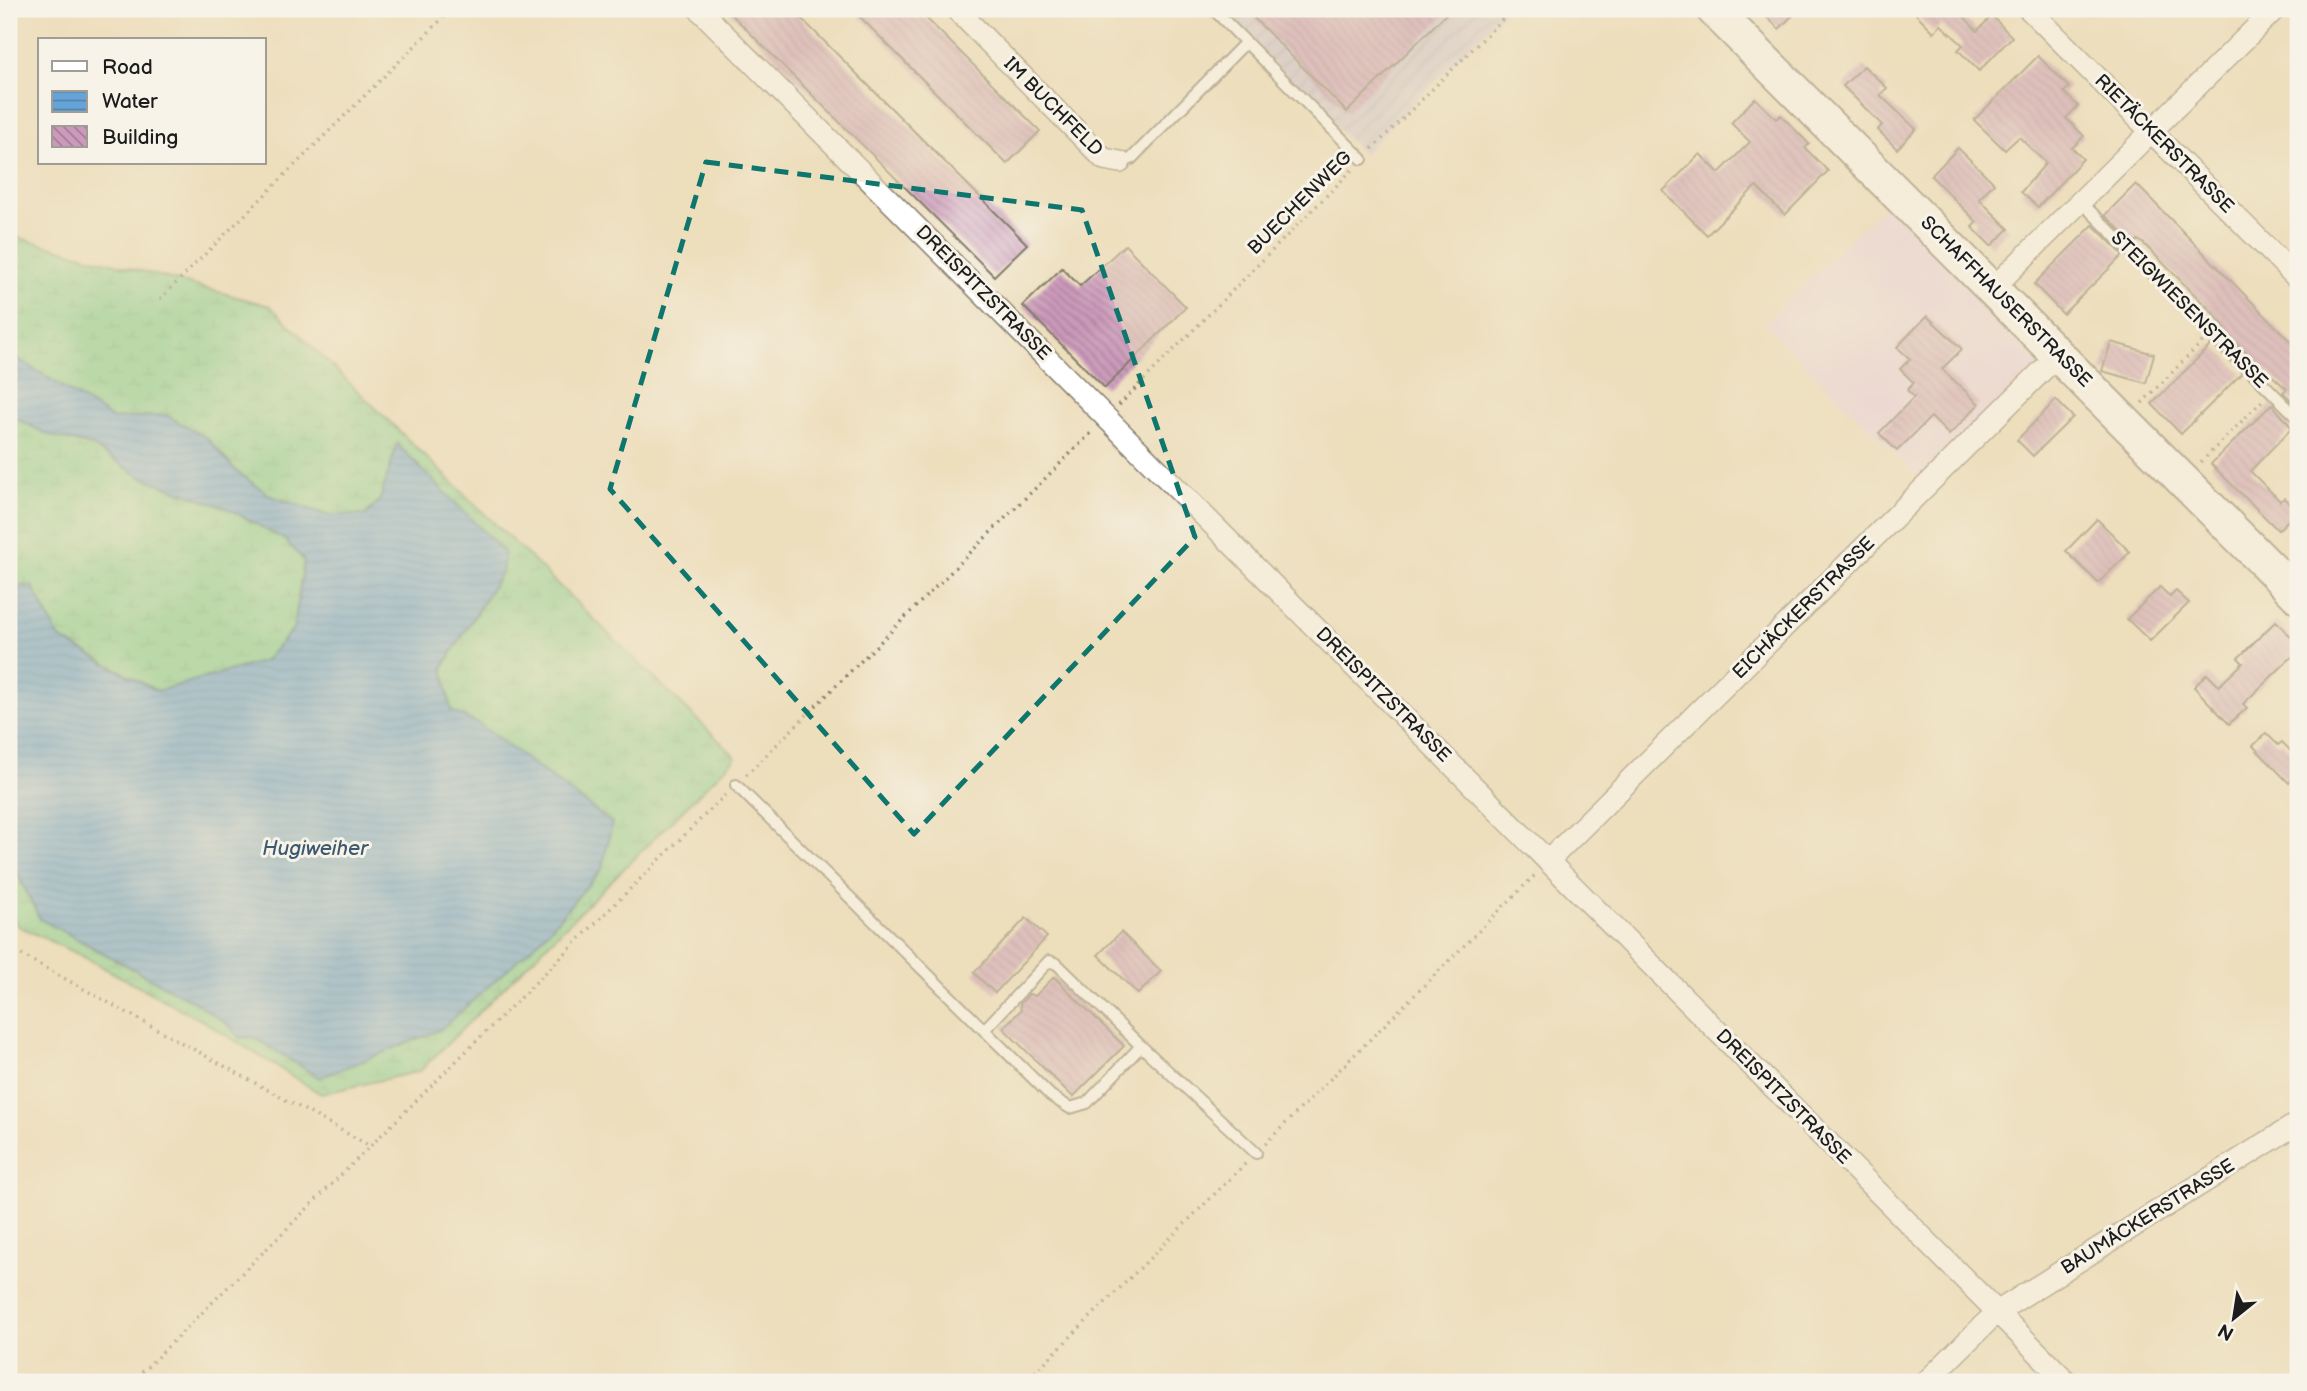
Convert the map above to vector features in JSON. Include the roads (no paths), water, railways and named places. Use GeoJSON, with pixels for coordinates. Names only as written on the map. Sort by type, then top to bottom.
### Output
{"type":"FeatureCollection","features":[{"type":"Feature","properties":{"kind":"main road","name":"SCHAFFHAUSERSTRASSE"},"geometry":{"type":"LineString","coordinates":[[1713,9],[2298,596]]}},
{"type":"Feature","properties":{"kind":"street","name":"DREISPITZSTRASSE"},"geometry":{"type":"LineString","coordinates":[[699,9],[2067,1382]]}},
{"type":"Feature","properties":{"kind":"street","name":"IM BUCHFELD"},"geometry":{"type":"LineString","coordinates":[[956,9],[1104,159],[1120,162]]}},
{"type":"Feature","properties":{"kind":"street","name":"RIETÄCKERSTRASSE"},"geometry":{"type":"LineString","coordinates":[[2029,9],[2298,279]]}},
{"type":"Feature","properties":{"kind":"street"},"geometry":{"type":"LineString","coordinates":[[1993,288],[2275,9]]}},
{"type":"Feature","properties":{"kind":"street","name":"EICHÄCKERSTRASSE"},"geometry":{"type":"LineString","coordinates":[[1548,862],[2059,354]]}},
{"type":"Feature","properties":{"kind":"street","name":"BAUMÄCKERSTRASSE"},"geometry":{"type":"LineString","coordinates":[[1926,1382],[1997,1311],[2298,1123]]}},
{"type":"Feature","properties":{"kind":"lane"},"geometry":{"type":"LineString","coordinates":[[1213,9],[1362,159]]}},
{"type":"Feature","properties":{"kind":"lane","name":"IM BUCHFELD"},"geometry":{"type":"LineString","coordinates":[[1120,162],[1131,159],[1247,42]]}},
{"type":"Feature","properties":{"kind":"lane","name":"STEIGWIESENSTRASSE"},"geometry":{"type":"LineString","coordinates":[[2080,201],[2298,418]]}},
{"type":"Feature","properties":{"kind":"lane"},"geometry":{"type":"LineString","coordinates":[[736,785],[1051,1096],[1070,1108],[1087,1103],[1142,1046]]}},
{"type":"Feature","properties":{"kind":"lane"},"geometry":{"type":"LineString","coordinates":[[984,1030],[1049,961],[1057,964],[1256,1153]]}},
{"type":"Feature","properties":{"kind":"water","name":"Hugiweiher"},"geometry":{"type":"Polygon","coordinates":[[[9,357],[18,359],[113,419],[166,415],[207,438],[236,471],[271,496],[327,515],[366,515],[380,500],[397,444],[505,553],[502,571],[443,667],[451,711],[479,724],[612,823],[602,869],[539,941],[440,1030],[320,1078],[253,1037],[240,1038],[229,1025],[193,1001],[40,919],[9,857],[9,585],[33,587],[59,638],[157,691],[265,661],[294,628],[304,560],[285,540],[229,509],[141,477],[92,446],[49,435],[9,415],[9,357]]]}}]}
